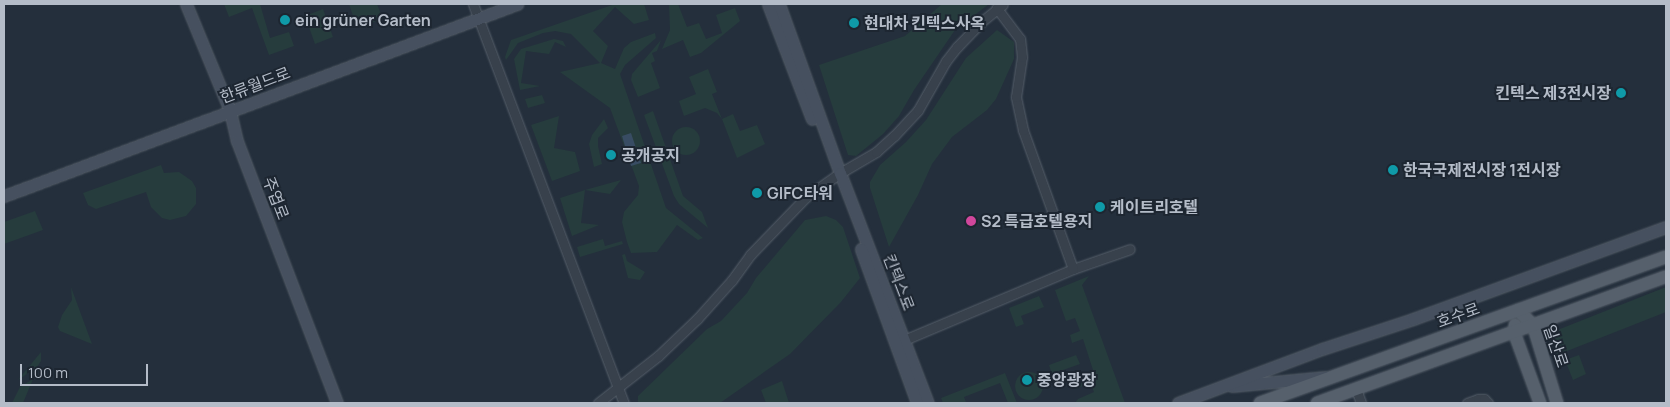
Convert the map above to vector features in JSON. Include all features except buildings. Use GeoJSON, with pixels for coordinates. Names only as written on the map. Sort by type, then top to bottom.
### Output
{"type":"FeatureCollection","features":[{"type":"Feature","properties":{"kind":"main road","name":"주엽로"},"geometry":{"type":"LineString","coordinates":[[186,4],[230,111],[238,141],[337,403]]}},
{"type":"Feature","properties":{"kind":"main road","name":"한류월드로"},"geometry":{"type":"LineString","coordinates":[[4,196],[517,4]]}},
{"type":"Feature","properties":{"kind":"main road","name":"킨텍스로"},"geometry":{"type":"LineString","coordinates":[[768,4],[928,403]]}},
{"type":"Feature","properties":{"kind":"main road","name":"킨텍스로"},"geometry":{"type":"LineString","coordinates":[[779,4],[917,403]]}},
{"type":"Feature","properties":{"kind":"main road"},"geometry":{"type":"LineString","coordinates":[[1178,403],[1666,227]]}},
{"type":"Feature","properties":{"kind":"main road","name":"호수로"},"geometry":{"type":"LineString","coordinates":[[1260,403],[1666,257]]}},
{"type":"Feature","properties":{"kind":"main road"},"geometry":{"type":"LineString","coordinates":[[1316,403],[1666,277]]}},
{"type":"Feature","properties":{"kind":"main road"},"geometry":{"type":"LineString","coordinates":[[1518,310],[1514,332],[1540,403]]}},
{"type":"Feature","properties":{"kind":"main road","name":"일산로"},"geometry":{"type":"LineString","coordinates":[[1518,310],[1533,325],[1557,401]]}},
{"type":"Feature","properties":{"kind":"main road"},"geometry":{"type":"LineString","coordinates":[[1436,360],[1436,352],[1440,348],[1474,335],[1474,330],[1468,328]]}},
{"type":"Feature","properties":{"kind":"main road"},"geometry":{"type":"LineString","coordinates":[[1532,381],[1533,372],[1538,371],[1546,391],[1557,401]]}},
{"type":"Feature","properties":{"kind":"main road"},"geometry":{"type":"LineString","coordinates":[[1218,387],[1338,375]]}},
{"type":"Feature","properties":{"kind":"street"},"geometry":{"type":"LineString","coordinates":[[473,4],[624,403]]}},
{"type":"Feature","properties":{"kind":"street"},"geometry":{"type":"LineString","coordinates":[[598,403],[658,356],[696,319],[732,280],[750,255],[798,204],[837,175],[876,152],[909,121],[924,100],[946,61],[981,22],[1000,6],[1020,39],[1022,57],[1016,97],[1023,130],[1073,269]]}},
{"type":"Feature","properties":{"kind":"street"},"geometry":{"type":"LineString","coordinates":[[904,340],[1073,269],[1130,249]]}},
{"type":"Feature","properties":{"kind":"street"},"geometry":{"type":"LineString","coordinates":[[1356,389],[1361,403]]}},
{"type":"Feature","properties":{"kind":"street"},"geometry":{"type":"LineString","coordinates":[[1467,403],[1486,401]]}},
{"type":"Feature","properties":{"kind":"green space"},"geometry":{"type":"Polygon","coordinates":[[[224,4],[260,4],[270,38],[289,32],[294,46],[269,55],[252,8],[229,17],[224,4]]]}},
{"type":"Feature","properties":{"kind":"green space"},"geometry":{"type":"Polygon","coordinates":[[[349,4],[377,4],[383,19],[357,28],[349,4]]]}},
{"type":"Feature","properties":{"kind":"green space"},"geometry":{"type":"Polygon","coordinates":[[[615,4],[644,4],[649,20],[634,24],[615,7],[593,31],[608,46],[601,63],[615,69],[624,48],[631,42],[655,33],[656,38],[625,65],[620,74],[666,208],[703,238],[698,240],[677,225],[657,252],[631,253],[627,242],[622,222],[624,212],[638,195],[639,186],[610,108],[560,72],[600,63],[571,34],[555,31],[543,33],[518,43],[506,60],[505,57],[511,40],[615,4]]]}},
{"type":"Feature","properties":{"kind":"green space"},"geometry":{"type":"Polygon","coordinates":[[[669,4],[678,4],[687,27],[699,23],[706,39],[722,33],[716,15],[735,8],[740,21],[701,53],[690,57],[683,40],[662,49],[670,30],[669,4]]]}},
{"type":"Feature","properties":{"kind":"green space"},"geometry":{"type":"Polygon","coordinates":[[[942,4],[989,4],[955,30],[914,90],[899,116],[883,134],[856,156],[848,155],[819,65],[905,36],[942,4]]]}},
{"type":"Feature","properties":{"kind":"green space"},"geometry":{"type":"Polygon","coordinates":[[[323,9],[333,37],[315,44],[305,16],[323,9]]]}},
{"type":"Feature","properties":{"kind":"green space"},"geometry":{"type":"Polygon","coordinates":[[[997,30],[1014,42],[1014,59],[996,99],[987,110],[952,137],[932,164],[918,195],[889,247],[870,188],[870,182],[880,165],[906,142],[926,120],[966,58],[997,30]]]}},
{"type":"Feature","properties":{"kind":"green space"},"geometry":{"type":"Polygon","coordinates":[[[554,39],[563,41],[566,47],[555,42],[549,54],[526,51],[521,83],[540,86],[520,90],[514,59],[521,49],[554,39]]]}},
{"type":"Feature","properties":{"kind":"green space"},"geometry":{"type":"Polygon","coordinates":[[[661,40],[657,51],[652,53],[655,61],[651,63],[660,88],[638,97],[631,80],[632,74],[661,40]]]}},
{"type":"Feature","properties":{"kind":"green space"},"geometry":{"type":"Polygon","coordinates":[[[708,69],[717,92],[712,94],[722,119],[717,113],[705,108],[684,116],[679,101],[696,94],[689,77],[708,69]]]}},
{"type":"Feature","properties":{"kind":"green space"},"geometry":{"type":"Polygon","coordinates":[[[542,95],[545,103],[528,108],[525,99],[542,95]]]}},
{"type":"Feature","properties":{"kind":"green space"},"geometry":{"type":"Polygon","coordinates":[[[653,111],[683,196],[702,212],[708,228],[679,204],[674,196],[644,115],[653,111]]]}},
{"type":"Feature","properties":{"kind":"green space"},"geometry":{"type":"Polygon","coordinates":[[[733,114],[740,131],[757,125],[765,144],[737,158],[722,119],[733,114]]]}},
{"type":"Feature","properties":{"kind":"green space"},"geometry":{"type":"Polygon","coordinates":[[[559,116],[554,148],[575,152],[580,171],[552,181],[531,125],[559,116]]]}},
{"type":"Feature","properties":{"kind":"green space"},"geometry":{"type":"Polygon","coordinates":[[[604,119],[608,128],[598,138],[602,164],[594,167],[589,144],[592,135],[604,119]]]}},
{"type":"Feature","properties":{"kind":"green space"},"geometry":{"type":"Polygon","coordinates":[[[686,127],[696,131],[700,141],[696,151],[686,155],[676,151],[672,141],[676,131],[686,127]]]}},
{"type":"Feature","properties":{"kind":"green space"},"geometry":{"type":"Polygon","coordinates":[[[161,165],[164,173],[179,172],[192,181],[196,188],[196,204],[186,216],[170,220],[162,218],[151,207],[146,192],[96,209],[88,205],[83,193],[161,165]]]}},
{"type":"Feature","properties":{"kind":"green space"},"geometry":{"type":"Polygon","coordinates":[[[621,180],[610,194],[585,190],[621,180]]]}},
{"type":"Feature","properties":{"kind":"green space"},"geometry":{"type":"Polygon","coordinates":[[[585,190],[581,223],[599,225],[572,236],[560,198],[585,190]]]}},
{"type":"Feature","properties":{"kind":"green space"},"geometry":{"type":"Polygon","coordinates":[[[35,211],[43,230],[4,244],[4,222],[35,211]]]}},
{"type":"Feature","properties":{"kind":"green space"},"geometry":{"type":"Polygon","coordinates":[[[826,216],[836,220],[843,227],[860,278],[841,302],[790,354],[720,403],[638,403],[638,396],[707,329],[721,321],[747,293],[756,278],[805,220],[826,216]]]}},
{"type":"Feature","properties":{"kind":"green space"},"geometry":{"type":"Polygon","coordinates":[[[603,239],[605,246],[622,241],[623,244],[580,257],[577,247],[603,239]]]}},
{"type":"Feature","properties":{"kind":"green space"},"geometry":{"type":"Polygon","coordinates":[[[625,254],[627,261],[645,272],[640,280],[628,278],[622,255],[625,254]]]}},
{"type":"Feature","properties":{"kind":"green space"},"geometry":{"type":"Polygon","coordinates":[[[1089,276],[1082,285],[1125,403],[1075,403],[1078,399],[1094,392],[1090,383],[1076,389],[1072,378],[1093,370],[1083,339],[1072,343],[1070,335],[1080,331],[1075,318],[1066,321],[1055,290],[1089,276]]]}},
{"type":"Feature","properties":{"kind":"green space"},"geometry":{"type":"Polygon","coordinates":[[[71,287],[92,344],[60,331],[58,327],[62,315],[72,300],[71,287]]]}},
{"type":"Feature","properties":{"kind":"green space"},"geometry":{"type":"Polygon","coordinates":[[[1666,287],[1666,312],[1557,355],[1554,340],[1560,329],[1666,287]]]}},
{"type":"Feature","properties":{"kind":"green space"},"geometry":{"type":"Polygon","coordinates":[[[1039,296],[1044,307],[1021,316],[1024,324],[1016,327],[1009,308],[1039,296]]]}},
{"type":"Feature","properties":{"kind":"green space"},"geometry":{"type":"Polygon","coordinates":[[[41,352],[41,361],[37,367],[18,380],[41,352]]]}},
{"type":"Feature","properties":{"kind":"green space"},"geometry":{"type":"Polygon","coordinates":[[[1076,355],[1080,364],[1052,374],[1049,365],[1076,355]]]}},
{"type":"Feature","properties":{"kind":"green space"},"geometry":{"type":"Polygon","coordinates":[[[1579,355],[1586,374],[1573,380],[1565,360],[1579,355]]]}},
{"type":"Feature","properties":{"kind":"green space"},"geometry":{"type":"Polygon","coordinates":[[[1029,372],[1039,376],[1043,386],[1039,396],[1029,400],[1019,396],[1015,386],[1019,376],[1029,372]]]}},
{"type":"Feature","properties":{"kind":"green space"},"geometry":{"type":"Polygon","coordinates":[[[1005,373],[1017,403],[1008,403],[1000,383],[964,397],[966,402],[943,403],[941,398],[1005,373]]]}},
{"type":"Feature","properties":{"kind":"green space"},"geometry":{"type":"Polygon","coordinates":[[[33,379],[23,403],[12,403],[20,387],[33,379]]]}},
{"type":"Feature","properties":{"kind":"green space"},"geometry":{"type":"Polygon","coordinates":[[[782,381],[789,403],[766,403],[761,390],[782,381]]]}},
{"type":"Feature","properties":{"kind":"water"},"geometry":{"type":"Polygon","coordinates":[[[631,133],[641,163],[631,166],[622,136],[631,133]]]}},
{"type":"Feature","properties":{"kind":"place","name":"ein grüner Garten"},"geometry":{"type":"Point","coordinates":[285,20]}},
{"type":"Feature","properties":{"kind":"place","name":"현대차 킨텍스사옥"},"geometry":{"type":"Point","coordinates":[854,23]}},
{"type":"Feature","properties":{"kind":"place","name":"킨텍스 제3전시장"},"geometry":{"type":"Point","coordinates":[1621,93]}},
{"type":"Feature","properties":{"kind":"place","name":"공개공지"},"geometry":{"type":"Point","coordinates":[611,155]}},
{"type":"Feature","properties":{"kind":"place","name":"한국국제전시장 1전시장"},"geometry":{"type":"Point","coordinates":[1393,170]}},
{"type":"Feature","properties":{"kind":"place","name":"GIFC타워"},"geometry":{"type":"Point","coordinates":[757,193]}},
{"type":"Feature","properties":{"kind":"place","name":"케이트리호텔"},"geometry":{"type":"Point","coordinates":[1100,207]}},
{"type":"Feature","properties":{"kind":"place","name":"S2 특급호텔용지"},"geometry":{"type":"Point","coordinates":[971,221]}},
{"type":"Feature","properties":{"kind":"place","name":"중앙광장"},"geometry":{"type":"Point","coordinates":[1027,380]}}]}
